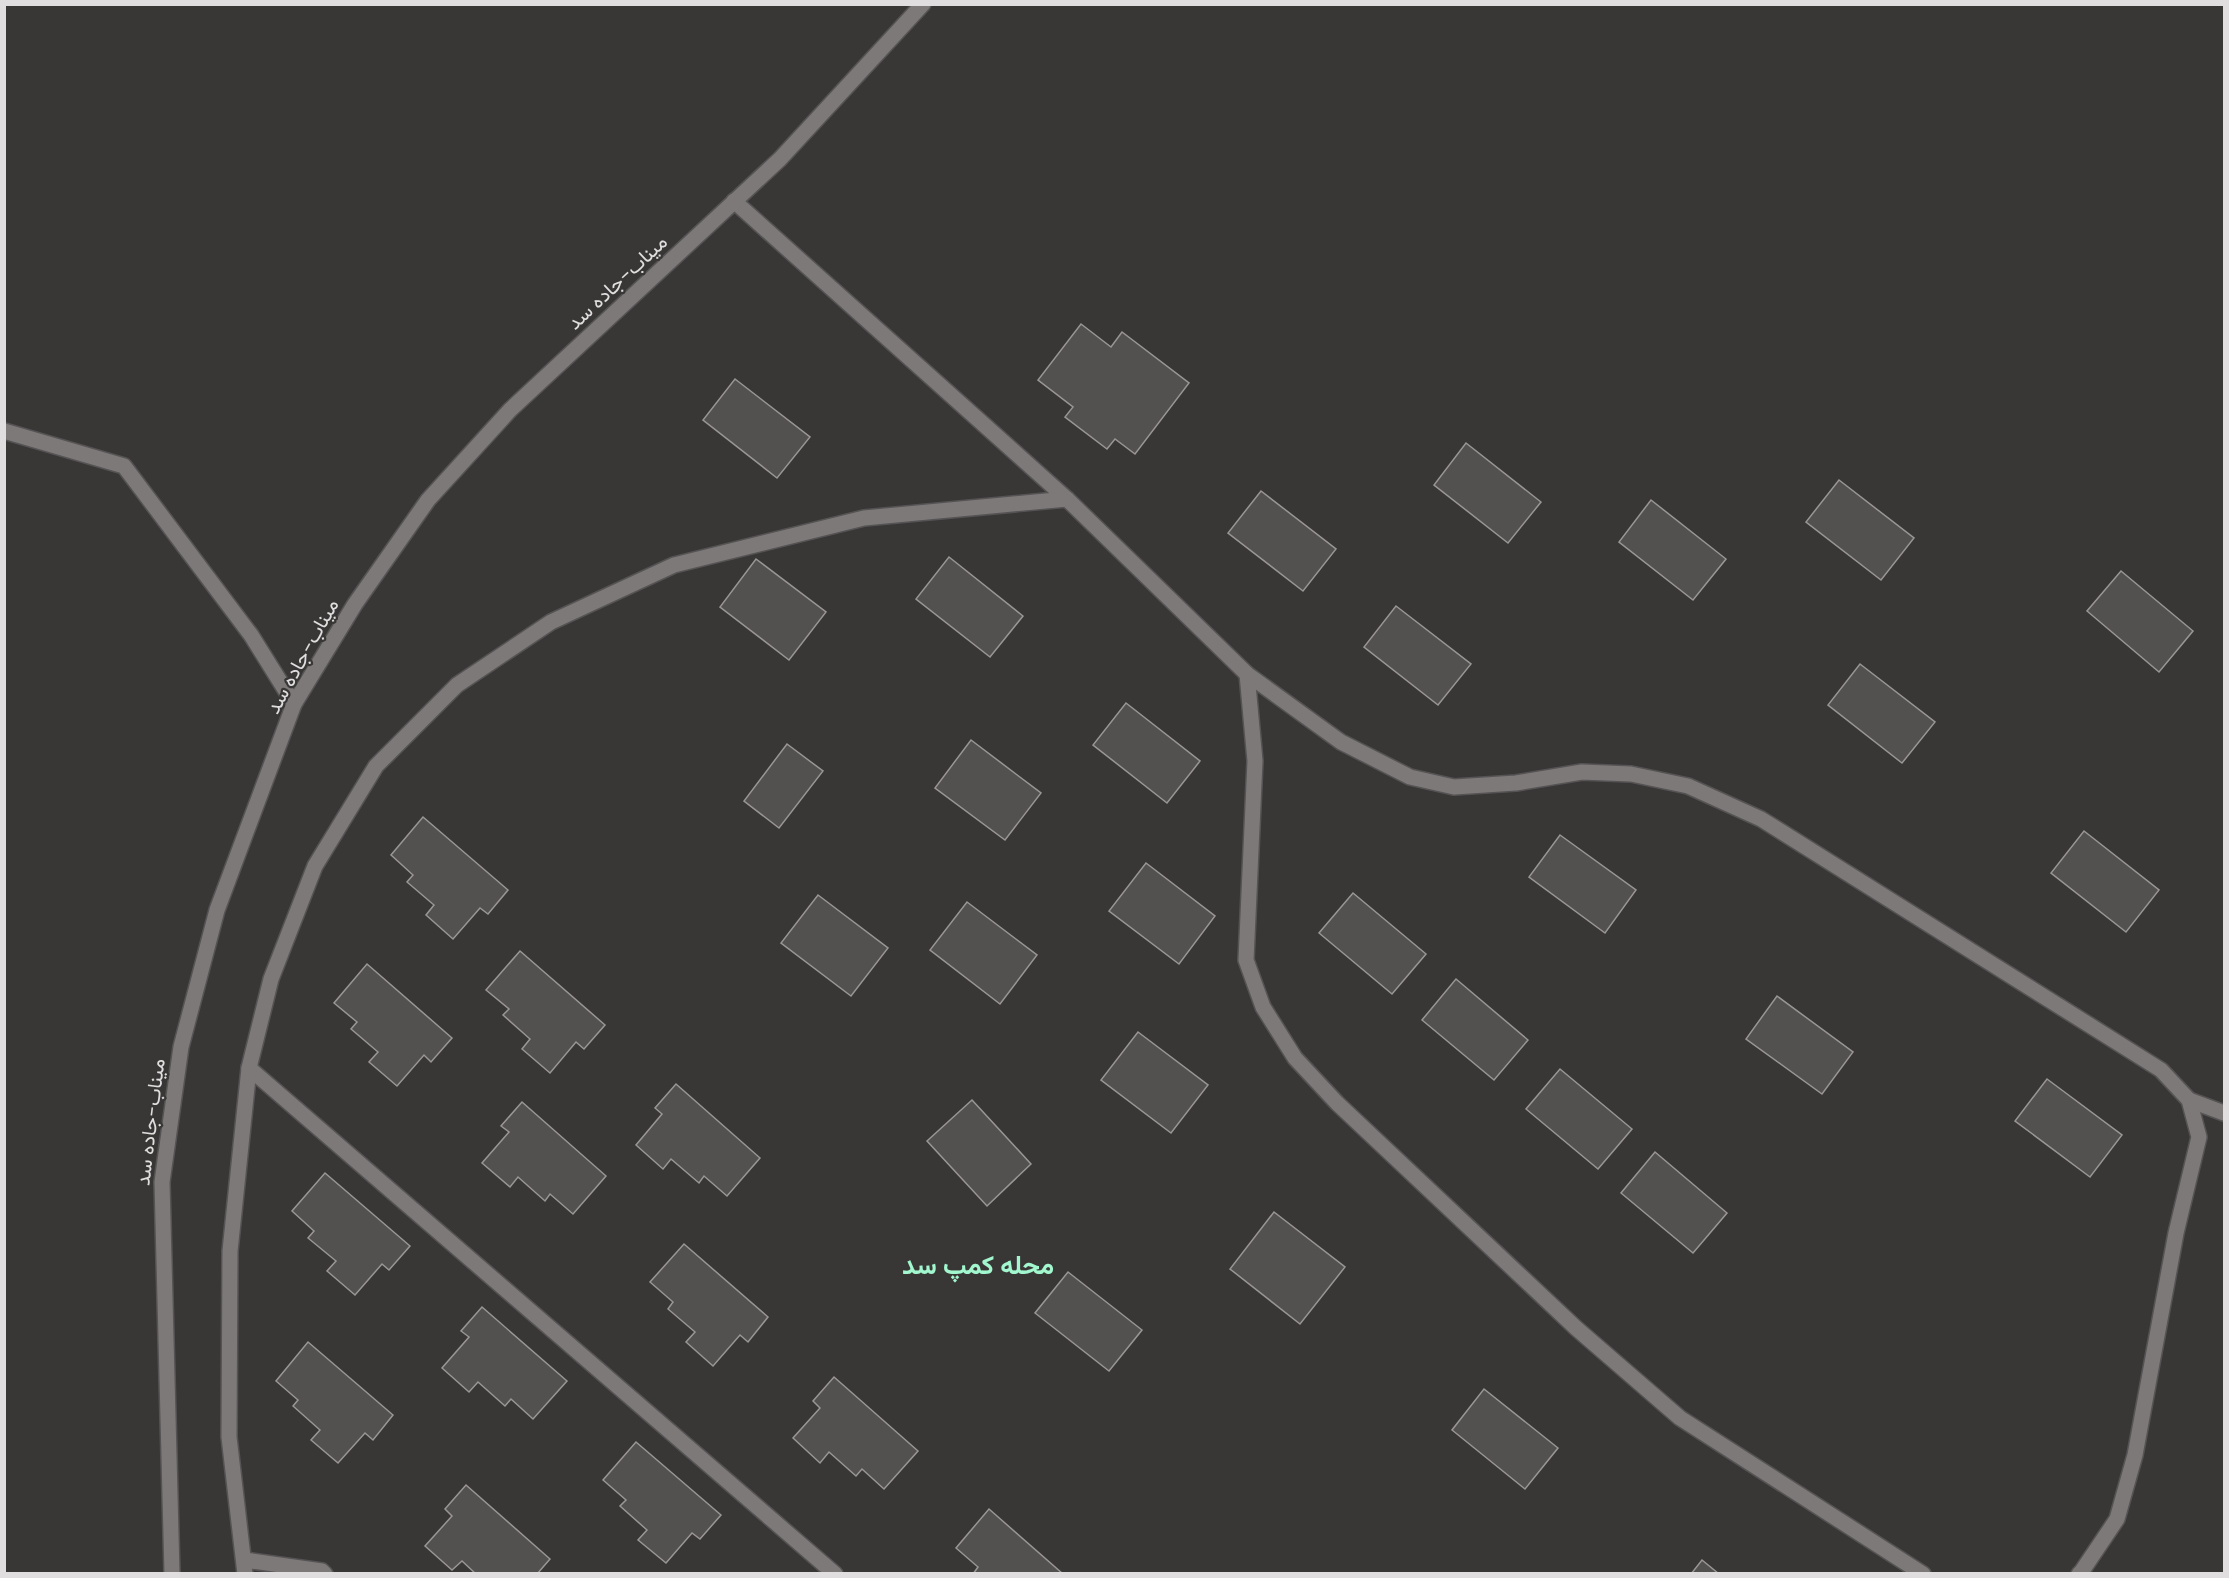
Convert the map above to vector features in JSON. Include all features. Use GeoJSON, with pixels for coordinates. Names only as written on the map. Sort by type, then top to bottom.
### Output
{"type":"FeatureCollection","features":[{"type":"Feature","properties":{"kind":"street","name":"میناب-جاده سد"},"geometry":{"type":"LineString","coordinates":[[172,1574],[162,1182],[180,1047],[217,910],[294,704],[355,604],[428,500],[510,410],[780,159],[923,4]]}},
{"type":"Feature","properties":{"kind":"street"},"geometry":{"type":"LineString","coordinates":[[734,201],[1066,499],[1247,674],[1341,742],[1410,777],[1454,787],[1516,783],[1582,772],[1630,774],[1688,786],[1761,819],[2161,1070],[2189,1100],[2224,1113]]}},
{"type":"Feature","properties":{"kind":"street"},"geometry":{"type":"LineString","coordinates":[[4,430],[124,466],[251,635],[294,704]]}},
{"type":"Feature","properties":{"kind":"street"},"geometry":{"type":"LineString","coordinates":[[325,1574],[322,1571],[245,1567],[229,1437],[230,1263],[249,1068],[271,980],[315,866],[376,766],[457,685],[551,622],[674,565],[864,518],[1066,499]]}},
{"type":"Feature","properties":{"kind":"street"},"geometry":{"type":"LineString","coordinates":[[1247,674],[1255,761],[1246,960],[1263,1007],[1295,1059],[1337,1103],[1576,1328],[1680,1418],[1923,1574]]}},
{"type":"Feature","properties":{"kind":"street"},"geometry":{"type":"LineString","coordinates":[[249,1068],[836,1574]]}},
{"type":"Feature","properties":{"kind":"street"},"geometry":{"type":"LineString","coordinates":[[2079,1574],[2116,1519],[2135,1455],[2176,1233],[2199,1137],[2189,1100]]}},
{"type":"Feature","properties":{"kind":"building"},"geometry":{"type":"Polygon","coordinates":[[[1081,324],[1111,347],[1122,332],[1189,383],[1135,454],[1115,439],[1107,449],[1065,417],[1073,407],[1038,380],[1081,324]]]}},
{"type":"Feature","properties":{"kind":"building"},"geometry":{"type":"Polygon","coordinates":[[[735,379],[810,437],[777,478],[703,420],[735,379]]]}},
{"type":"Feature","properties":{"kind":"building"},"geometry":{"type":"Polygon","coordinates":[[[1466,443],[1541,502],[1508,543],[1434,485],[1466,443]]]}},
{"type":"Feature","properties":{"kind":"building"},"geometry":{"type":"Polygon","coordinates":[[[1839,480],[1914,538],[1881,580],[1806,522],[1839,480]]]}},
{"type":"Feature","properties":{"kind":"building"},"geometry":{"type":"Polygon","coordinates":[[[1261,491],[1336,549],[1303,591],[1228,533],[1261,491]]]}},
{"type":"Feature","properties":{"kind":"building"},"geometry":{"type":"Polygon","coordinates":[[[1651,500],[1726,559],[1693,600],[1619,542],[1651,500]]]}},
{"type":"Feature","properties":{"kind":"building"},"geometry":{"type":"Polygon","coordinates":[[[949,557],[1023,616],[990,657],[916,599],[949,557]]]}},
{"type":"Feature","properties":{"kind":"building"},"geometry":{"type":"Polygon","coordinates":[[[756,559],[826,612],[789,660],[720,607],[756,559]]]}},
{"type":"Feature","properties":{"kind":"building"},"geometry":{"type":"Polygon","coordinates":[[[2121,571],[2193,631],[2159,672],[2087,611],[2121,571]]]}},
{"type":"Feature","properties":{"kind":"building"},"geometry":{"type":"Polygon","coordinates":[[[1396,606],[1471,664],[1438,705],[1364,647],[1396,606]]]}},
{"type":"Feature","properties":{"kind":"building"},"geometry":{"type":"Polygon","coordinates":[[[1860,664],[1935,722],[1902,763],[1828,705],[1860,664]]]}},
{"type":"Feature","properties":{"kind":"building"},"geometry":{"type":"Polygon","coordinates":[[[1126,703],[1200,761],[1167,803],[1093,745],[1126,703]]]}},
{"type":"Feature","properties":{"kind":"building"},"geometry":{"type":"Polygon","coordinates":[[[971,740],[1041,793],[1005,840],[935,788],[971,740]]]}},
{"type":"Feature","properties":{"kind":"building"},"geometry":{"type":"Polygon","coordinates":[[[787,744],[823,771],[779,828],[744,801],[787,744]]]}},
{"type":"Feature","properties":{"kind":"building"},"geometry":{"type":"Polygon","coordinates":[[[423,817],[508,890],[488,914],[480,908],[453,939],[426,915],[434,905],[407,882],[413,875],[391,855],[423,817]]]}},
{"type":"Feature","properties":{"kind":"building"},"geometry":{"type":"Polygon","coordinates":[[[2084,831],[2159,890],[2126,932],[2051,873],[2084,831]]]}},
{"type":"Feature","properties":{"kind":"building"},"geometry":{"type":"Polygon","coordinates":[[[1560,835],[1636,890],[1605,933],[1529,877],[1560,835]]]}},
{"type":"Feature","properties":{"kind":"building"},"geometry":{"type":"Polygon","coordinates":[[[1146,863],[1215,916],[1179,964],[1109,911],[1146,863]]]}},
{"type":"Feature","properties":{"kind":"building"},"geometry":{"type":"Polygon","coordinates":[[[1353,893],[1426,954],[1392,994],[1319,933],[1353,893]]]}},
{"type":"Feature","properties":{"kind":"building"},"geometry":{"type":"Polygon","coordinates":[[[818,895],[888,948],[851,996],[781,943],[818,895]]]}},
{"type":"Feature","properties":{"kind":"building"},"geometry":{"type":"Polygon","coordinates":[[[967,902],[1037,955],[1000,1004],[930,950],[967,902]]]}},
{"type":"Feature","properties":{"kind":"building"},"geometry":{"type":"Polygon","coordinates":[[[520,951],[605,1025],[584,1049],[576,1042],[550,1073],[522,1049],[530,1039],[503,1015],[509,1009],[486,990],[520,951]]]}},
{"type":"Feature","properties":{"kind":"building"},"geometry":{"type":"Polygon","coordinates":[[[367,964],[452,1038],[431,1062],[424,1055],[397,1086],[369,1062],[378,1052],[351,1029],[357,1022],[334,1003],[367,964]]]}},
{"type":"Feature","properties":{"kind":"building"},"geometry":{"type":"Polygon","coordinates":[[[1456,979],[1528,1040],[1494,1080],[1422,1020],[1456,979]]]}},
{"type":"Feature","properties":{"kind":"building"},"geometry":{"type":"Polygon","coordinates":[[[1777,996],[1853,1052],[1822,1094],[1746,1039],[1777,996]]]}},
{"type":"Feature","properties":{"kind":"building"},"geometry":{"type":"Polygon","coordinates":[[[1138,1032],[1208,1085],[1171,1133],[1101,1080],[1138,1032]]]}},
{"type":"Feature","properties":{"kind":"building"},"geometry":{"type":"Polygon","coordinates":[[[1560,1069],[1632,1129],[1598,1169],[1526,1109],[1560,1069]]]}},
{"type":"Feature","properties":{"kind":"building"},"geometry":{"type":"Polygon","coordinates":[[[2047,1079],[2122,1135],[2090,1177],[2015,1121],[2047,1079]]]}},
{"type":"Feature","properties":{"kind":"building"},"geometry":{"type":"Polygon","coordinates":[[[676,1084],[760,1158],[727,1196],[704,1176],[699,1183],[671,1159],[663,1169],[636,1145],[662,1114],[655,1108],[676,1084]]]}},
{"type":"Feature","properties":{"kind":"building"},"geometry":{"type":"Polygon","coordinates":[[[972,1100],[1031,1164],[987,1206],[927,1141],[972,1100]]]}},
{"type":"Feature","properties":{"kind":"building"},"geometry":{"type":"Polygon","coordinates":[[[522,1102],[606,1176],[573,1214],[550,1194],[545,1201],[518,1177],[510,1187],[482,1163],[509,1132],[501,1126],[522,1102]]]}},
{"type":"Feature","properties":{"kind":"building"},"geometry":{"type":"Polygon","coordinates":[[[1655,1152],[1727,1213],[1693,1253],[1621,1193],[1655,1152]]]}},
{"type":"Feature","properties":{"kind":"building"},"geometry":{"type":"Polygon","coordinates":[[[325,1173],[410,1246],[389,1270],[382,1264],[355,1295],[327,1271],[336,1261],[308,1238],[314,1231],[292,1211],[325,1173]]]}},
{"type":"Feature","properties":{"kind":"building"},"geometry":{"type":"Polygon","coordinates":[[[1274,1212],[1345,1267],[1300,1324],[1230,1269],[1274,1212]]]}},
{"type":"Feature","properties":{"kind":"building"},"geometry":{"type":"Polygon","coordinates":[[[684,1244],[768,1317],[748,1342],[740,1335],[713,1366],[686,1342],[695,1332],[668,1309],[673,1302],[650,1282],[684,1244]]]}},
{"type":"Feature","properties":{"kind":"building"},"geometry":{"type":"Polygon","coordinates":[[[1068,1272],[1142,1330],[1109,1371],[1035,1313],[1068,1272]]]}},
{"type":"Feature","properties":{"kind":"building"},"geometry":{"type":"Polygon","coordinates":[[[482,1307],[567,1381],[533,1419],[511,1399],[505,1406],[478,1382],[469,1392],[442,1368],[469,1337],[461,1331],[482,1307]]]}},
{"type":"Feature","properties":{"kind":"building"},"geometry":{"type":"Polygon","coordinates":[[[308,1342],[393,1415],[373,1440],[365,1433],[338,1463],[311,1440],[320,1430],[293,1406],[298,1400],[276,1381],[308,1342]]]}},
{"type":"Feature","properties":{"kind":"building"},"geometry":{"type":"Polygon","coordinates":[[[834,1377],[918,1451],[884,1489],[862,1469],[856,1476],[829,1452],[820,1463],[793,1438],[820,1408],[813,1401],[834,1377]]]}},
{"type":"Feature","properties":{"kind":"building"},"geometry":{"type":"Polygon","coordinates":[[[1484,1389],[1558,1448],[1525,1489],[1452,1430],[1484,1389]]]}},
{"type":"Feature","properties":{"kind":"building"},"geometry":{"type":"Polygon","coordinates":[[[636,1442],[721,1515],[700,1539],[692,1533],[666,1563],[638,1540],[647,1530],[620,1506],[626,1500],[603,1480],[636,1442]]]}},
{"type":"Feature","properties":{"kind":"building"},"geometry":{"type":"Polygon","coordinates":[[[466,1485],[550,1559],[537,1574],[476,1574],[462,1561],[452,1570],[425,1546],[452,1516],[445,1509],[466,1485]]]}},
{"type":"Feature","properties":{"kind":"building"},"geometry":{"type":"Polygon","coordinates":[[[989,1509],[1063,1574],[973,1574],[978,1567],[956,1548],[989,1509]]]}},
{"type":"Feature","properties":{"kind":"building"},"geometry":{"type":"Polygon","coordinates":[[[1702,1560],[1719,1574],[1691,1574],[1702,1560]]]}},
{"type":"Feature","properties":{"kind":"district","name":"محله کمپ سد"},"geometry":{"type":"Point","coordinates":[978,1265]}}]}
